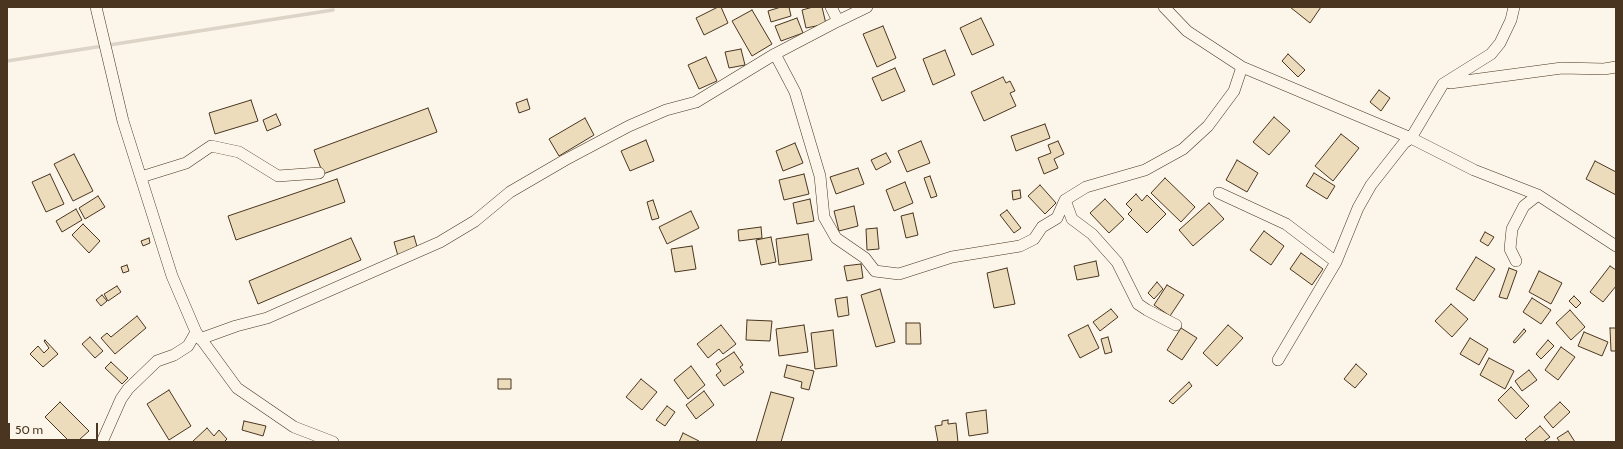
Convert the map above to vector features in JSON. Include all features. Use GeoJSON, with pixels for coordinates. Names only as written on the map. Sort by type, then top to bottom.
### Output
{"type":"FeatureCollection","features":[{"type":"Feature","properties":{"kind":"street"},"geometry":{"type":"LineString","coordinates":[[96,7],[123,121],[172,276],[200,338],[237,388],[294,427],[333,442]]}},
{"type":"Feature","properties":{"kind":"street"},"geometry":{"type":"LineString","coordinates":[[831,7],[838,21]]}},
{"type":"Feature","properties":{"kind":"street"},"geometry":{"type":"LineString","coordinates":[[102,442],[120,400],[128,389],[157,361],[174,355],[200,338],[236,326],[267,318],[440,242],[475,221],[510,192],[565,160],[635,124],[666,110],[696,102],[775,54],[868,7]]}},
{"type":"Feature","properties":{"kind":"street"},"geometry":{"type":"LineString","coordinates":[[1164,7],[1187,31],[1242,67],[1411,138],[1474,170],[1538,195],[1616,246]]}},
{"type":"Feature","properties":{"kind":"street"},"geometry":{"type":"LineString","coordinates":[[1278,360],[1336,262],[1358,208],[1371,185],[1404,143],[1411,138],[1443,84],[1491,54],[1500,43],[1511,20],[1514,7]]}},
{"type":"Feature","properties":{"kind":"street"},"geometry":{"type":"LineString","coordinates":[[775,54],[795,92],[820,176],[824,217],[836,238],[865,258],[875,271],[899,274],[952,257],[1020,246],[1034,239],[1042,227],[1058,218],[1065,200],[1086,187],[1145,170],[1183,149],[1208,126],[1230,97],[1234,91],[1242,67]]}},
{"type":"Feature","properties":{"kind":"street"},"geometry":{"type":"LineString","coordinates":[[1443,84],[1562,68],[1604,69],[1616,67]]}},
{"type":"Feature","properties":{"kind":"street"},"geometry":{"type":"LineString","coordinates":[[141,177],[186,164],[211,146],[239,152],[278,176],[319,173]]}},
{"type":"Feature","properties":{"kind":"street"},"geometry":{"type":"LineString","coordinates":[[1219,193],[1286,224],[1336,262]]}},
{"type":"Feature","properties":{"kind":"street"},"geometry":{"type":"LineString","coordinates":[[1516,261],[1510,249],[1512,229],[1524,206],[1538,195]]}},
{"type":"Feature","properties":{"kind":"street"},"geometry":{"type":"LineString","coordinates":[[1065,200],[1072,219],[1092,234],[1117,262],[1138,304],[1176,325]]}},
{"type":"Feature","properties":{"kind":"building"},"geometry":{"type":"Polygon","coordinates":[[[718,7],[721,7],[728,23],[704,35],[696,18],[718,7]]]}},
{"type":"Feature","properties":{"kind":"building"},"geometry":{"type":"Polygon","coordinates":[[[781,7],[789,7],[791,16],[771,22],[768,11],[781,7]]]}},
{"type":"Feature","properties":{"kind":"building"},"geometry":{"type":"Polygon","coordinates":[[[813,7],[822,7],[826,24],[806,28],[802,10],[813,7]]]}},
{"type":"Feature","properties":{"kind":"building"},"geometry":{"type":"Polygon","coordinates":[[[1290,7],[1321,7],[1310,23],[1290,7]]]}},
{"type":"Feature","properties":{"kind":"building"},"geometry":{"type":"Polygon","coordinates":[[[752,10],[772,44],[752,56],[732,21],[752,10]]]}},
{"type":"Feature","properties":{"kind":"building"},"geometry":{"type":"Polygon","coordinates":[[[797,18],[803,33],[781,41],[775,26],[797,18]]]}},
{"type":"Feature","properties":{"kind":"building"},"geometry":{"type":"Polygon","coordinates":[[[981,18],[994,45],[972,55],[960,28],[981,18]]]}},
{"type":"Feature","properties":{"kind":"building"},"geometry":{"type":"Polygon","coordinates":[[[883,26],[896,58],[877,67],[863,34],[883,26]]]}},
{"type":"Feature","properties":{"kind":"building"},"geometry":{"type":"Polygon","coordinates":[[[741,49],[745,65],[729,68],[725,52],[741,49]]]}},
{"type":"Feature","properties":{"kind":"building"},"geometry":{"type":"Polygon","coordinates":[[[945,50],[955,75],[933,85],[923,59],[945,50]]]}},
{"type":"Feature","properties":{"kind":"building"},"geometry":{"type":"Polygon","coordinates":[[[1288,54],[1305,70],[1298,77],[1282,61],[1288,54]]]}},
{"type":"Feature","properties":{"kind":"building"},"geometry":{"type":"Polygon","coordinates":[[[706,57],[717,81],[699,89],[688,65],[706,57]]]}},
{"type":"Feature","properties":{"kind":"building"},"geometry":{"type":"Polygon","coordinates":[[[895,68],[905,91],[882,101],[872,78],[895,68]]]}},
{"type":"Feature","properties":{"kind":"building"},"geometry":{"type":"Polygon","coordinates":[[[1003,77],[1006,83],[1010,81],[1015,91],[1010,93],[1016,106],[984,121],[971,92],[1003,77]]]}},
{"type":"Feature","properties":{"kind":"building"},"geometry":{"type":"Polygon","coordinates":[[[1379,90],[1390,98],[1381,111],[1370,102],[1379,90]]]}},
{"type":"Feature","properties":{"kind":"building"},"geometry":{"type":"Polygon","coordinates":[[[527,99],[530,109],[519,113],[516,103],[527,99]]]}},
{"type":"Feature","properties":{"kind":"building"},"geometry":{"type":"Polygon","coordinates":[[[251,100],[258,121],[215,134],[209,113],[251,100]]]}},
{"type":"Feature","properties":{"kind":"building"},"geometry":{"type":"Polygon","coordinates":[[[428,108],[437,132],[323,174],[314,150],[428,108]]]}},
{"type":"Feature","properties":{"kind":"building"},"geometry":{"type":"Polygon","coordinates":[[[276,114],[281,125],[267,131],[263,120],[276,114]]]}},
{"type":"Feature","properties":{"kind":"building"},"geometry":{"type":"Polygon","coordinates":[[[1274,117],[1290,131],[1269,155],[1253,142],[1274,117]]]}},
{"type":"Feature","properties":{"kind":"building"},"geometry":{"type":"Polygon","coordinates":[[[585,118],[594,135],[559,156],[549,139],[585,118]]]}},
{"type":"Feature","properties":{"kind":"building"},"geometry":{"type":"Polygon","coordinates":[[[1045,124],[1050,138],[1016,151],[1011,136],[1045,124]]]}},
{"type":"Feature","properties":{"kind":"building"},"geometry":{"type":"Polygon","coordinates":[[[1341,134],[1359,148],[1333,181],[1315,166],[1341,134]]]}},
{"type":"Feature","properties":{"kind":"building"},"geometry":{"type":"Polygon","coordinates":[[[646,140],[654,161],[630,171],[621,151],[646,140]]]}},
{"type":"Feature","properties":{"kind":"building"},"geometry":{"type":"Polygon","coordinates":[[[921,141],[930,163],[907,172],[898,151],[921,141]]]}},
{"type":"Feature","properties":{"kind":"building"},"geometry":{"type":"Polygon","coordinates":[[[1058,141],[1064,154],[1054,159],[1058,168],[1044,174],[1038,158],[1051,153],[1048,145],[1058,141]]]}},
{"type":"Feature","properties":{"kind":"building"},"geometry":{"type":"Polygon","coordinates":[[[795,143],[803,163],[783,171],[776,151],[795,143]]]}},
{"type":"Feature","properties":{"kind":"building"},"geometry":{"type":"Polygon","coordinates":[[[886,153],[891,162],[876,170],[871,160],[886,153]]]}},
{"type":"Feature","properties":{"kind":"building"},"geometry":{"type":"Polygon","coordinates":[[[74,154],[93,191],[73,201],[54,164],[74,154]]]}},
{"type":"Feature","properties":{"kind":"building"},"geometry":{"type":"Polygon","coordinates":[[[1237,160],[1258,173],[1247,192],[1226,180],[1237,160]]]}},
{"type":"Feature","properties":{"kind":"building"},"geometry":{"type":"Polygon","coordinates":[[[1595,161],[1616,172],[1616,195],[1586,179],[1595,161]]]}},
{"type":"Feature","properties":{"kind":"building"},"geometry":{"type":"Polygon","coordinates":[[[858,168],[864,184],[836,194],[830,177],[858,168]]]}},
{"type":"Feature","properties":{"kind":"building"},"geometry":{"type":"Polygon","coordinates":[[[1314,173],[1335,186],[1327,199],[1306,186],[1314,173]]]}},
{"type":"Feature","properties":{"kind":"building"},"geometry":{"type":"Polygon","coordinates":[[[50,174],[64,204],[46,212],[32,182],[50,174]]]}},
{"type":"Feature","properties":{"kind":"building"},"geometry":{"type":"Polygon","coordinates":[[[804,174],[809,194],[784,200],[779,180],[804,174]]]}},
{"type":"Feature","properties":{"kind":"building"},"geometry":{"type":"Polygon","coordinates":[[[930,176],[937,196],[931,198],[924,178],[930,176]]]}},
{"type":"Feature","properties":{"kind":"building"},"geometry":{"type":"Polygon","coordinates":[[[1165,178],[1195,207],[1181,222],[1151,193],[1165,178]]]}},
{"type":"Feature","properties":{"kind":"building"},"geometry":{"type":"Polygon","coordinates":[[[337,179],[345,202],[236,240],[228,216],[337,179]]]}},
{"type":"Feature","properties":{"kind":"building"},"geometry":{"type":"Polygon","coordinates":[[[905,182],[913,203],[894,211],[886,190],[905,182]]]}},
{"type":"Feature","properties":{"kind":"building"},"geometry":{"type":"Polygon","coordinates":[[[1040,185],[1056,203],[1045,214],[1028,196],[1040,185]]]}},
{"type":"Feature","properties":{"kind":"building"},"geometry":{"type":"Polygon","coordinates":[[[1020,190],[1021,198],[1013,200],[1012,191],[1020,190]]]}},
{"type":"Feature","properties":{"kind":"building"},"geometry":{"type":"Polygon","coordinates":[[[1136,194],[1142,201],[1147,195],[1166,214],[1147,233],[1128,214],[1132,210],[1126,204],[1136,194]]]}},
{"type":"Feature","properties":{"kind":"building"},"geometry":{"type":"Polygon","coordinates":[[[98,196],[105,207],[85,219],[79,208],[98,196]]]}},
{"type":"Feature","properties":{"kind":"building"},"geometry":{"type":"Polygon","coordinates":[[[810,199],[814,221],[797,224],[793,203],[810,199]]]}},
{"type":"Feature","properties":{"kind":"building"},"geometry":{"type":"Polygon","coordinates":[[[1105,199],[1124,219],[1109,233],[1090,213],[1105,199]]]}},
{"type":"Feature","properties":{"kind":"building"},"geometry":{"type":"Polygon","coordinates":[[[653,200],[659,218],[652,220],[647,202],[653,200]]]}},
{"type":"Feature","properties":{"kind":"building"},"geometry":{"type":"Polygon","coordinates":[[[1209,203],[1224,219],[1193,246],[1179,230],[1209,203]]]}},
{"type":"Feature","properties":{"kind":"building"},"geometry":{"type":"Polygon","coordinates":[[[854,206],[858,226],[839,231],[834,211],[854,206]]]}},
{"type":"Feature","properties":{"kind":"building"},"geometry":{"type":"Polygon","coordinates":[[[76,209],[82,220],[62,232],[56,221],[76,209]]]}},
{"type":"Feature","properties":{"kind":"building"},"geometry":{"type":"Polygon","coordinates":[[[1007,210],[1021,228],[1014,233],[1000,215],[1007,210]]]}},
{"type":"Feature","properties":{"kind":"building"},"geometry":{"type":"Polygon","coordinates":[[[691,211],[699,228],[667,244],[659,227],[691,211]]]}},
{"type":"Feature","properties":{"kind":"building"},"geometry":{"type":"Polygon","coordinates":[[[913,213],[918,235],[906,238],[901,216],[913,213]]]}},
{"type":"Feature","properties":{"kind":"building"},"geometry":{"type":"Polygon","coordinates":[[[83,224],[100,241],[89,253],[72,235],[83,224]]]}},
{"type":"Feature","properties":{"kind":"building"},"geometry":{"type":"Polygon","coordinates":[[[761,227],[762,238],[739,241],[738,230],[761,227]]]}},
{"type":"Feature","properties":{"kind":"building"},"geometry":{"type":"Polygon","coordinates":[[[877,228],[879,249],[867,250],[866,229],[877,228]]]}},
{"type":"Feature","properties":{"kind":"building"},"geometry":{"type":"Polygon","coordinates":[[[1264,231],[1284,246],[1271,265],[1250,250],[1264,231]]]}},
{"type":"Feature","properties":{"kind":"building"},"geometry":{"type":"Polygon","coordinates":[[[1485,232],[1494,237],[1488,246],[1480,241],[1485,232]]]}},
{"type":"Feature","properties":{"kind":"building"},"geometry":{"type":"Polygon","coordinates":[[[808,234],[812,260],[779,265],[776,239],[808,234]]]}},
{"type":"Feature","properties":{"kind":"building"},"geometry":{"type":"Polygon","coordinates":[[[414,236],[418,250],[398,256],[394,242],[414,236]]]}},
{"type":"Feature","properties":{"kind":"building"},"geometry":{"type":"Polygon","coordinates":[[[771,237],[776,262],[761,265],[756,240],[771,237]]]}},
{"type":"Feature","properties":{"kind":"building"},"geometry":{"type":"Polygon","coordinates":[[[149,238],[150,243],[143,246],[141,241],[149,238]]]}},
{"type":"Feature","properties":{"kind":"building"},"geometry":{"type":"Polygon","coordinates":[[[351,238],[361,260],[258,304],[249,281],[351,238]]]}},
{"type":"Feature","properties":{"kind":"building"},"geometry":{"type":"Polygon","coordinates":[[[692,246],[696,269],[675,272],[671,249],[692,246]]]}},
{"type":"Feature","properties":{"kind":"building"},"geometry":{"type":"Polygon","coordinates":[[[1301,253],[1323,269],[1312,285],[1290,269],[1301,253]]]}},
{"type":"Feature","properties":{"kind":"building"},"geometry":{"type":"Polygon","coordinates":[[[1476,257],[1495,269],[1474,301],[1456,289],[1476,257]]]}},
{"type":"Feature","properties":{"kind":"building"},"geometry":{"type":"Polygon","coordinates":[[[1096,261],[1099,276],[1077,280],[1074,266],[1096,261]]]}},
{"type":"Feature","properties":{"kind":"building"},"geometry":{"type":"Polygon","coordinates":[[[861,264],[863,278],[847,281],[844,266],[861,264]]]}},
{"type":"Feature","properties":{"kind":"building"},"geometry":{"type":"Polygon","coordinates":[[[127,265],[129,271],[123,273],[121,267],[127,265]]]}},
{"type":"Feature","properties":{"kind":"building"},"geometry":{"type":"Polygon","coordinates":[[[1610,266],[1616,270],[1616,286],[1603,302],[1590,292],[1610,266]]]}},
{"type":"Feature","properties":{"kind":"building"},"geometry":{"type":"Polygon","coordinates":[[[1007,268],[1015,304],[994,308],[987,273],[1007,268]]]}},
{"type":"Feature","properties":{"kind":"building"},"geometry":{"type":"Polygon","coordinates":[[[1509,268],[1517,271],[1507,299],[1499,297],[1509,268]]]}},
{"type":"Feature","properties":{"kind":"building"},"geometry":{"type":"Polygon","coordinates":[[[1539,271],[1562,283],[1551,304],[1529,292],[1539,271]]]}},
{"type":"Feature","properties":{"kind":"building"},"geometry":{"type":"Polygon","coordinates":[[[1157,282],[1163,289],[1154,299],[1148,293],[1157,282]]]}},
{"type":"Feature","properties":{"kind":"building"},"geometry":{"type":"Polygon","coordinates":[[[1167,285],[1184,295],[1170,316],[1154,305],[1167,285]]]}},
{"type":"Feature","properties":{"kind":"building"},"geometry":{"type":"Polygon","coordinates":[[[117,286],[121,292],[108,301],[104,294],[117,286]]]}},
{"type":"Feature","properties":{"kind":"building"},"geometry":{"type":"Polygon","coordinates":[[[880,289],[895,342],[876,347],[861,295],[880,289]]]}},
{"type":"Feature","properties":{"kind":"building"},"geometry":{"type":"Polygon","coordinates":[[[102,295],[107,301],[101,306],[96,300],[102,295]]]}},
{"type":"Feature","properties":{"kind":"building"},"geometry":{"type":"Polygon","coordinates":[[[1574,296],[1581,303],[1576,308],[1569,301],[1574,296]]]}},
{"type":"Feature","properties":{"kind":"building"},"geometry":{"type":"Polygon","coordinates":[[[847,297],[849,315],[838,317],[835,299],[847,297]]]}},
{"type":"Feature","properties":{"kind":"building"},"geometry":{"type":"Polygon","coordinates":[[[1532,298],[1551,310],[1541,324],[1523,312],[1532,298]]]}},
{"type":"Feature","properties":{"kind":"building"},"geometry":{"type":"Polygon","coordinates":[[[1451,304],[1468,319],[1452,337],[1435,321],[1451,304]]]}},
{"type":"Feature","properties":{"kind":"building"},"geometry":{"type":"Polygon","coordinates":[[[1111,309],[1118,317],[1100,331],[1093,322],[1111,309]]]}},
{"type":"Feature","properties":{"kind":"building"},"geometry":{"type":"Polygon","coordinates":[[[1570,310],[1585,327],[1571,340],[1556,323],[1570,310]]]}},
{"type":"Feature","properties":{"kind":"building"},"geometry":{"type":"Polygon","coordinates":[[[137,316],[146,328],[115,354],[101,338],[107,333],[111,337],[137,316]]]}},
{"type":"Feature","properties":{"kind":"building"},"geometry":{"type":"Polygon","coordinates":[[[747,320],[772,321],[770,341],[746,340],[747,320]]]}},
{"type":"Feature","properties":{"kind":"building"},"geometry":{"type":"Polygon","coordinates":[[[906,323],[920,323],[921,344],[906,344],[906,323]]]}},
{"type":"Feature","properties":{"kind":"building"},"geometry":{"type":"Polygon","coordinates":[[[721,325],[736,344],[723,354],[719,349],[708,358],[697,344],[721,325]]]}},
{"type":"Feature","properties":{"kind":"building"},"geometry":{"type":"Polygon","coordinates":[[[804,325],[808,352],[779,356],[776,329],[804,325]]]}},
{"type":"Feature","properties":{"kind":"building"},"geometry":{"type":"Polygon","coordinates":[[[1088,325],[1099,348],[1080,358],[1068,335],[1088,325]]]}},
{"type":"Feature","properties":{"kind":"building"},"geometry":{"type":"Polygon","coordinates":[[[1228,325],[1243,338],[1217,366],[1203,353],[1228,325]]]}},
{"type":"Feature","properties":{"kind":"building"},"geometry":{"type":"Polygon","coordinates":[[[1181,328],[1197,338],[1182,360],[1167,350],[1181,328]]]}},
{"type":"Feature","properties":{"kind":"building"},"geometry":{"type":"Polygon","coordinates":[[[1610,328],[1616,328],[1616,351],[1611,351],[1610,328]]]}},
{"type":"Feature","properties":{"kind":"building"},"geometry":{"type":"Polygon","coordinates":[[[1524,329],[1526,331],[1515,343],[1513,342],[1524,329]]]}},
{"type":"Feature","properties":{"kind":"building"},"geometry":{"type":"Polygon","coordinates":[[[833,330],[837,366],[815,369],[811,333],[833,330]]]}},
{"type":"Feature","properties":{"kind":"building"},"geometry":{"type":"Polygon","coordinates":[[[1584,332],[1608,342],[1602,356],[1578,346],[1584,332]]]}},
{"type":"Feature","properties":{"kind":"building"},"geometry":{"type":"Polygon","coordinates":[[[90,337],[103,351],[95,358],[82,344],[90,337]]]}},
{"type":"Feature","properties":{"kind":"building"},"geometry":{"type":"Polygon","coordinates":[[[1108,337],[1112,352],[1105,354],[1101,339],[1108,337]]]}},
{"type":"Feature","properties":{"kind":"building"},"geometry":{"type":"Polygon","coordinates":[[[1470,338],[1488,349],[1479,365],[1460,354],[1470,338]]]}},
{"type":"Feature","properties":{"kind":"building"},"geometry":{"type":"Polygon","coordinates":[[[45,340],[58,354],[43,367],[30,354],[38,346],[44,353],[49,348],[44,341],[45,340]]]}},
{"type":"Feature","properties":{"kind":"building"},"geometry":{"type":"Polygon","coordinates":[[[1548,340],[1554,346],[1541,359],[1536,354],[1548,340]]]}},
{"type":"Feature","properties":{"kind":"building"},"geometry":{"type":"Polygon","coordinates":[[[1561,347],[1575,357],[1558,380],[1545,370],[1561,347]]]}},
{"type":"Feature","properties":{"kind":"building"},"geometry":{"type":"Polygon","coordinates":[[[734,352],[743,365],[740,367],[744,372],[724,386],[716,375],[721,371],[716,364],[734,352]]]}},
{"type":"Feature","properties":{"kind":"building"},"geometry":{"type":"Polygon","coordinates":[[[1489,358],[1514,371],[1505,389],[1480,375],[1489,358]]]}},
{"type":"Feature","properties":{"kind":"building"},"geometry":{"type":"Polygon","coordinates":[[[111,362],[128,378],[122,384],[105,368],[111,362]]]}},
{"type":"Feature","properties":{"kind":"building"},"geometry":{"type":"Polygon","coordinates":[[[1356,364],[1367,374],[1355,388],[1344,379],[1356,364]]]}},
{"type":"Feature","properties":{"kind":"building"},"geometry":{"type":"Polygon","coordinates":[[[787,365],[814,371],[809,390],[801,388],[802,382],[784,377],[787,365]]]}},
{"type":"Feature","properties":{"kind":"building"},"geometry":{"type":"Polygon","coordinates":[[[691,366],[705,385],[688,399],[674,380],[691,366]]]}},
{"type":"Feature","properties":{"kind":"building"},"geometry":{"type":"Polygon","coordinates":[[[1529,370],[1537,380],[1522,391],[1515,381],[1529,370]]]}},
{"type":"Feature","properties":{"kind":"building"},"geometry":{"type":"Polygon","coordinates":[[[498,379],[511,379],[511,389],[498,389],[498,379]]]}},
{"type":"Feature","properties":{"kind":"building"},"geometry":{"type":"Polygon","coordinates":[[[641,379],[657,392],[642,410],[626,397],[641,379]]]}},
{"type":"Feature","properties":{"kind":"building"},"geometry":{"type":"Polygon","coordinates":[[[1189,382],[1192,386],[1173,404],[1169,401],[1189,382]]]}},
{"type":"Feature","properties":{"kind":"building"},"geometry":{"type":"Polygon","coordinates":[[[1511,387],[1529,406],[1516,419],[1498,400],[1511,387]]]}},
{"type":"Feature","properties":{"kind":"building"},"geometry":{"type":"Polygon","coordinates":[[[169,390],[191,426],[169,440],[147,404],[169,390]]]}},
{"type":"Feature","properties":{"kind":"building"},"geometry":{"type":"Polygon","coordinates":[[[704,391],[714,405],[696,419],[686,405],[704,391]]]}},
{"type":"Feature","properties":{"kind":"building"},"geometry":{"type":"Polygon","coordinates":[[[771,392],[794,398],[781,442],[756,442],[771,392]]]}},
{"type":"Feature","properties":{"kind":"building"},"geometry":{"type":"Polygon","coordinates":[[[60,402],[89,431],[80,439],[82,442],[70,442],[45,417],[60,402]]]}},
{"type":"Feature","properties":{"kind":"building"},"geometry":{"type":"Polygon","coordinates":[[[1560,402],[1570,412],[1553,428],[1544,417],[1560,402]]]}},
{"type":"Feature","properties":{"kind":"building"},"geometry":{"type":"Polygon","coordinates":[[[667,406],[675,412],[665,426],[656,420],[667,406]]]}},
{"type":"Feature","properties":{"kind":"building"},"geometry":{"type":"Polygon","coordinates":[[[986,410],[988,433],[969,436],[966,413],[986,410]]]}},
{"type":"Feature","properties":{"kind":"building"},"geometry":{"type":"Polygon","coordinates":[[[948,420],[948,424],[956,423],[958,442],[938,442],[935,426],[942,425],[942,421],[948,420]]]}},
{"type":"Feature","properties":{"kind":"building"},"geometry":{"type":"Polygon","coordinates":[[[244,421],[266,426],[263,436],[242,430],[244,421]]]}},
{"type":"Feature","properties":{"kind":"building"},"geometry":{"type":"Polygon","coordinates":[[[1540,426],[1550,437],[1543,442],[1528,442],[1525,439],[1540,426]]]}},
{"type":"Feature","properties":{"kind":"building"},"geometry":{"type":"Polygon","coordinates":[[[207,428],[214,436],[219,430],[227,439],[224,442],[192,442],[207,428]]]}},
{"type":"Feature","properties":{"kind":"building"},"geometry":{"type":"Polygon","coordinates":[[[1568,431],[1575,442],[1560,442],[1557,438],[1568,431]]]}},
{"type":"Feature","properties":{"kind":"building"},"geometry":{"type":"Polygon","coordinates":[[[683,433],[699,441],[679,442],[683,433]]]}},
{"type":"Feature","properties":{"kind":"waterway"},"geometry":{"type":"LineString","coordinates":[[7,61],[333,10]]}}]}
